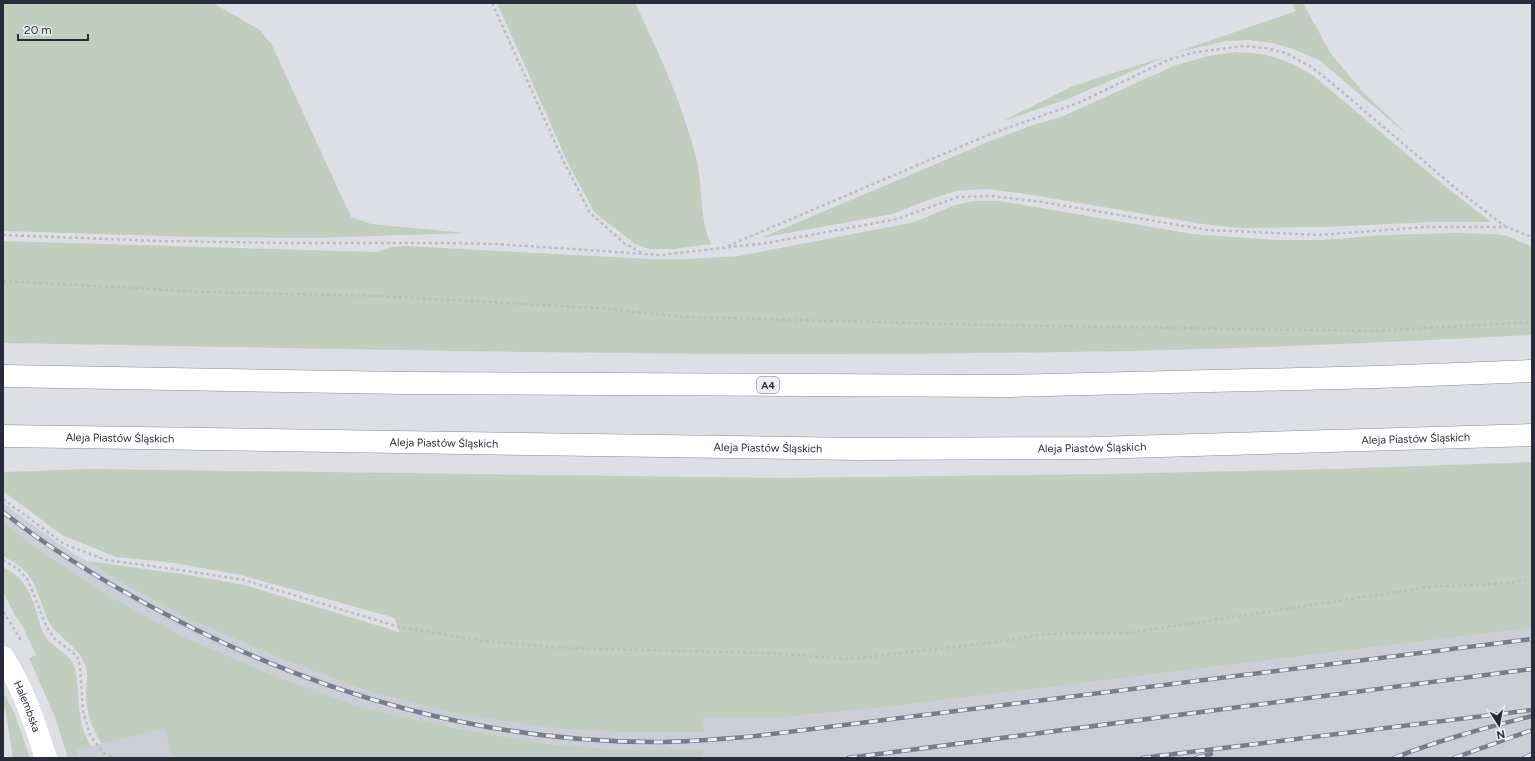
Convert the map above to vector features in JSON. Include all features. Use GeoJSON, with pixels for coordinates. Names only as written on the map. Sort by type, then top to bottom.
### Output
{"type":"FeatureCollection","features":[{"type":"Feature","properties":{"kind":"main road","name":"A4"},"geometry":{"type":"LineString","coordinates":[[3,376],[412,383],[1009,386],[1378,377],[1532,371]]}},
{"type":"Feature","properties":{"kind":"main road","name":"Aleja Piastów Śląskich"},"geometry":{"type":"LineString","coordinates":[[3,436],[32,435],[864,449],[1093,448],[1532,435]]}},
{"type":"Feature","properties":{"kind":"main road","name":"Halembska"},"geometry":{"type":"LineString","coordinates":[[3,657],[22,691],[46,758]]}},
{"type":"Feature","properties":{"kind":"path"},"geometry":{"type":"LineString","coordinates":[[492,3],[563,160],[590,213],[624,243],[644,254]]}},
{"type":"Feature","properties":{"kind":"path"},"geometry":{"type":"LineString","coordinates":[[725,247],[982,137],[1078,103],[1168,60],[1196,52],[1244,46],[1265,48],[1286,53],[1310,66],[1459,191],[1506,227],[1532,237]]}},
{"type":"Feature","properties":{"kind":"path"},"geometry":{"type":"LineString","coordinates":[[3,235],[276,243],[445,242],[660,255],[767,243],[897,219],[958,197],[992,196],[1043,202],[1208,230],[1320,235],[1424,227],[1506,227]]}},
{"type":"Feature","properties":{"kind":"path"},"geometry":{"type":"LineString","coordinates":[[3,281],[205,292],[376,296],[599,308],[685,317],[978,325],[1371,331],[1532,322]]}},
{"type":"Feature","properties":{"kind":"path"},"geometry":{"type":"LineString","coordinates":[[3,499],[64,544],[106,560],[174,568],[244,580],[399,627],[484,641],[564,648],[767,653],[850,659],[998,642],[1038,635],[1070,633],[1128,634],[1429,587],[1510,583],[1532,579]]}},
{"type":"Feature","properties":{"kind":"path"},"geometry":{"type":"LineString","coordinates":[[3,560],[18,569],[28,580],[47,628],[55,639],[77,656],[80,666],[83,712],[90,735],[103,753],[115,758]]}},
{"type":"Feature","properties":{"kind":"path"},"geometry":{"type":"LineString","coordinates":[[4,612],[24,646]]}},
{"type":"Feature","properties":{"kind":"shaded area"},"geometry":{"type":"Polygon","coordinates":[[[3,503],[59,544],[127,586],[193,621],[284,660],[364,690],[703,732],[702,717],[786,717],[887,707],[1532,628],[1532,758],[703,758],[703,749],[620,750],[540,743],[449,727],[358,706],[275,676],[182,636],[115,599],[45,554],[3,522],[3,503]]]}},
{"type":"Feature","properties":{"kind":"shaded area"},"geometry":{"type":"Polygon","coordinates":[[[164,729],[172,758],[78,758],[76,750],[164,729]]]}},
{"type":"Feature","properties":{"kind":"green space"},"geometry":{"type":"Polygon","coordinates":[[[3,3],[213,3],[260,30],[272,45],[351,217],[371,224],[465,233],[315,238],[195,237],[3,231],[3,3]]]}},
{"type":"Feature","properties":{"kind":"green space"},"geometry":{"type":"Polygon","coordinates":[[[497,3],[635,3],[669,78],[684,117],[696,157],[700,178],[703,213],[707,234],[711,244],[674,249],[649,249],[635,244],[594,212],[567,161],[497,3]]]}},
{"type":"Feature","properties":{"kind":"green space"},"geometry":{"type":"Polygon","coordinates":[[[1292,3],[1303,3],[1331,54],[1365,94],[1410,137],[1319,60],[1293,49],[1272,43],[1248,40],[1226,41],[1174,53],[1296,11],[1292,3]]]}},
{"type":"Feature","properties":{"kind":"green space"},"geometry":{"type":"Polygon","coordinates":[[[1235,52],[1258,54],[1277,58],[1286,61],[1315,77],[1446,187],[1491,222],[1435,222],[1324,227],[1241,228],[1203,224],[1026,194],[987,189],[956,191],[893,214],[761,238],[995,139],[1036,124],[1061,117],[1176,65],[1209,56],[1235,52]]]}},
{"type":"Feature","properties":{"kind":"green space"},"geometry":{"type":"Polygon","coordinates":[[[1170,55],[1065,100],[1003,121],[1073,86],[1170,55]]]}},
{"type":"Feature","properties":{"kind":"green space"},"geometry":{"type":"Polygon","coordinates":[[[973,201],[998,201],[1192,234],[1277,240],[1323,240],[1383,235],[1455,233],[1495,234],[1508,236],[1532,247],[1532,335],[1240,348],[931,354],[533,352],[3,343],[3,241],[376,252],[391,247],[407,246],[651,259],[688,259],[739,256],[915,222],[952,206],[973,201]]]}},
{"type":"Feature","properties":{"kind":"green space"},"geometry":{"type":"Polygon","coordinates":[[[1532,462],[1532,628],[887,707],[786,717],[703,717],[703,732],[621,732],[545,727],[452,713],[364,690],[284,660],[193,621],[127,586],[87,561],[189,575],[245,585],[399,632],[395,618],[241,575],[174,563],[116,557],[62,535],[3,491],[3,472],[91,469],[783,478],[1107,474],[1332,469],[1532,462]]]}},
{"type":"Feature","properties":{"kind":"green space"},"geometry":{"type":"Polygon","coordinates":[[[3,522],[45,554],[115,599],[182,636],[275,676],[358,706],[449,727],[540,743],[620,750],[703,749],[703,758],[172,758],[164,729],[102,744],[93,728],[89,716],[86,694],[87,672],[83,661],[80,655],[54,630],[50,624],[35,587],[28,575],[19,566],[3,556],[3,522]]]}},
{"type":"Feature","properties":{"kind":"green space"},"geometry":{"type":"Polygon","coordinates":[[[3,567],[16,576],[28,590],[45,636],[53,645],[67,655],[75,669],[79,709],[83,729],[92,747],[77,750],[78,758],[68,758],[55,717],[29,658],[36,655],[23,627],[14,614],[3,591],[3,567]]]}},
{"type":"Feature","properties":{"kind":"green space"},"geometry":{"type":"Polygon","coordinates":[[[3,692],[14,712],[30,758],[13,758],[6,713],[3,706],[3,692]]]}},
{"type":"Feature","properties":{"kind":"railway"},"geometry":{"type":"LineString","coordinates":[[3,512],[85,569],[128,594],[228,645],[286,669],[345,691],[406,709],[467,723],[529,733],[592,740],[668,742],[756,736],[1532,639]]}},
{"type":"Feature","properties":{"kind":"railway"},"geometry":{"type":"LineString","coordinates":[[848,758],[1532,669]]}},
{"type":"Feature","properties":{"kind":"railway"},"geometry":{"type":"LineString","coordinates":[[1142,758],[1532,710]]}},
{"type":"Feature","properties":{"kind":"railway"},"geometry":{"type":"LineString","coordinates":[[1394,758],[1445,740],[1532,716]]}},
{"type":"Feature","properties":{"kind":"railway"},"geometry":{"type":"LineString","coordinates":[[1454,758],[1532,730]]}},
{"type":"Feature","properties":{"kind":"railway"},"geometry":{"type":"LineString","coordinates":[[1196,758],[1211,754]]}},
{"type":"Feature","properties":{"kind":"railway"},"geometry":{"type":"LineString","coordinates":[[1524,758],[1532,754]]}}]}
